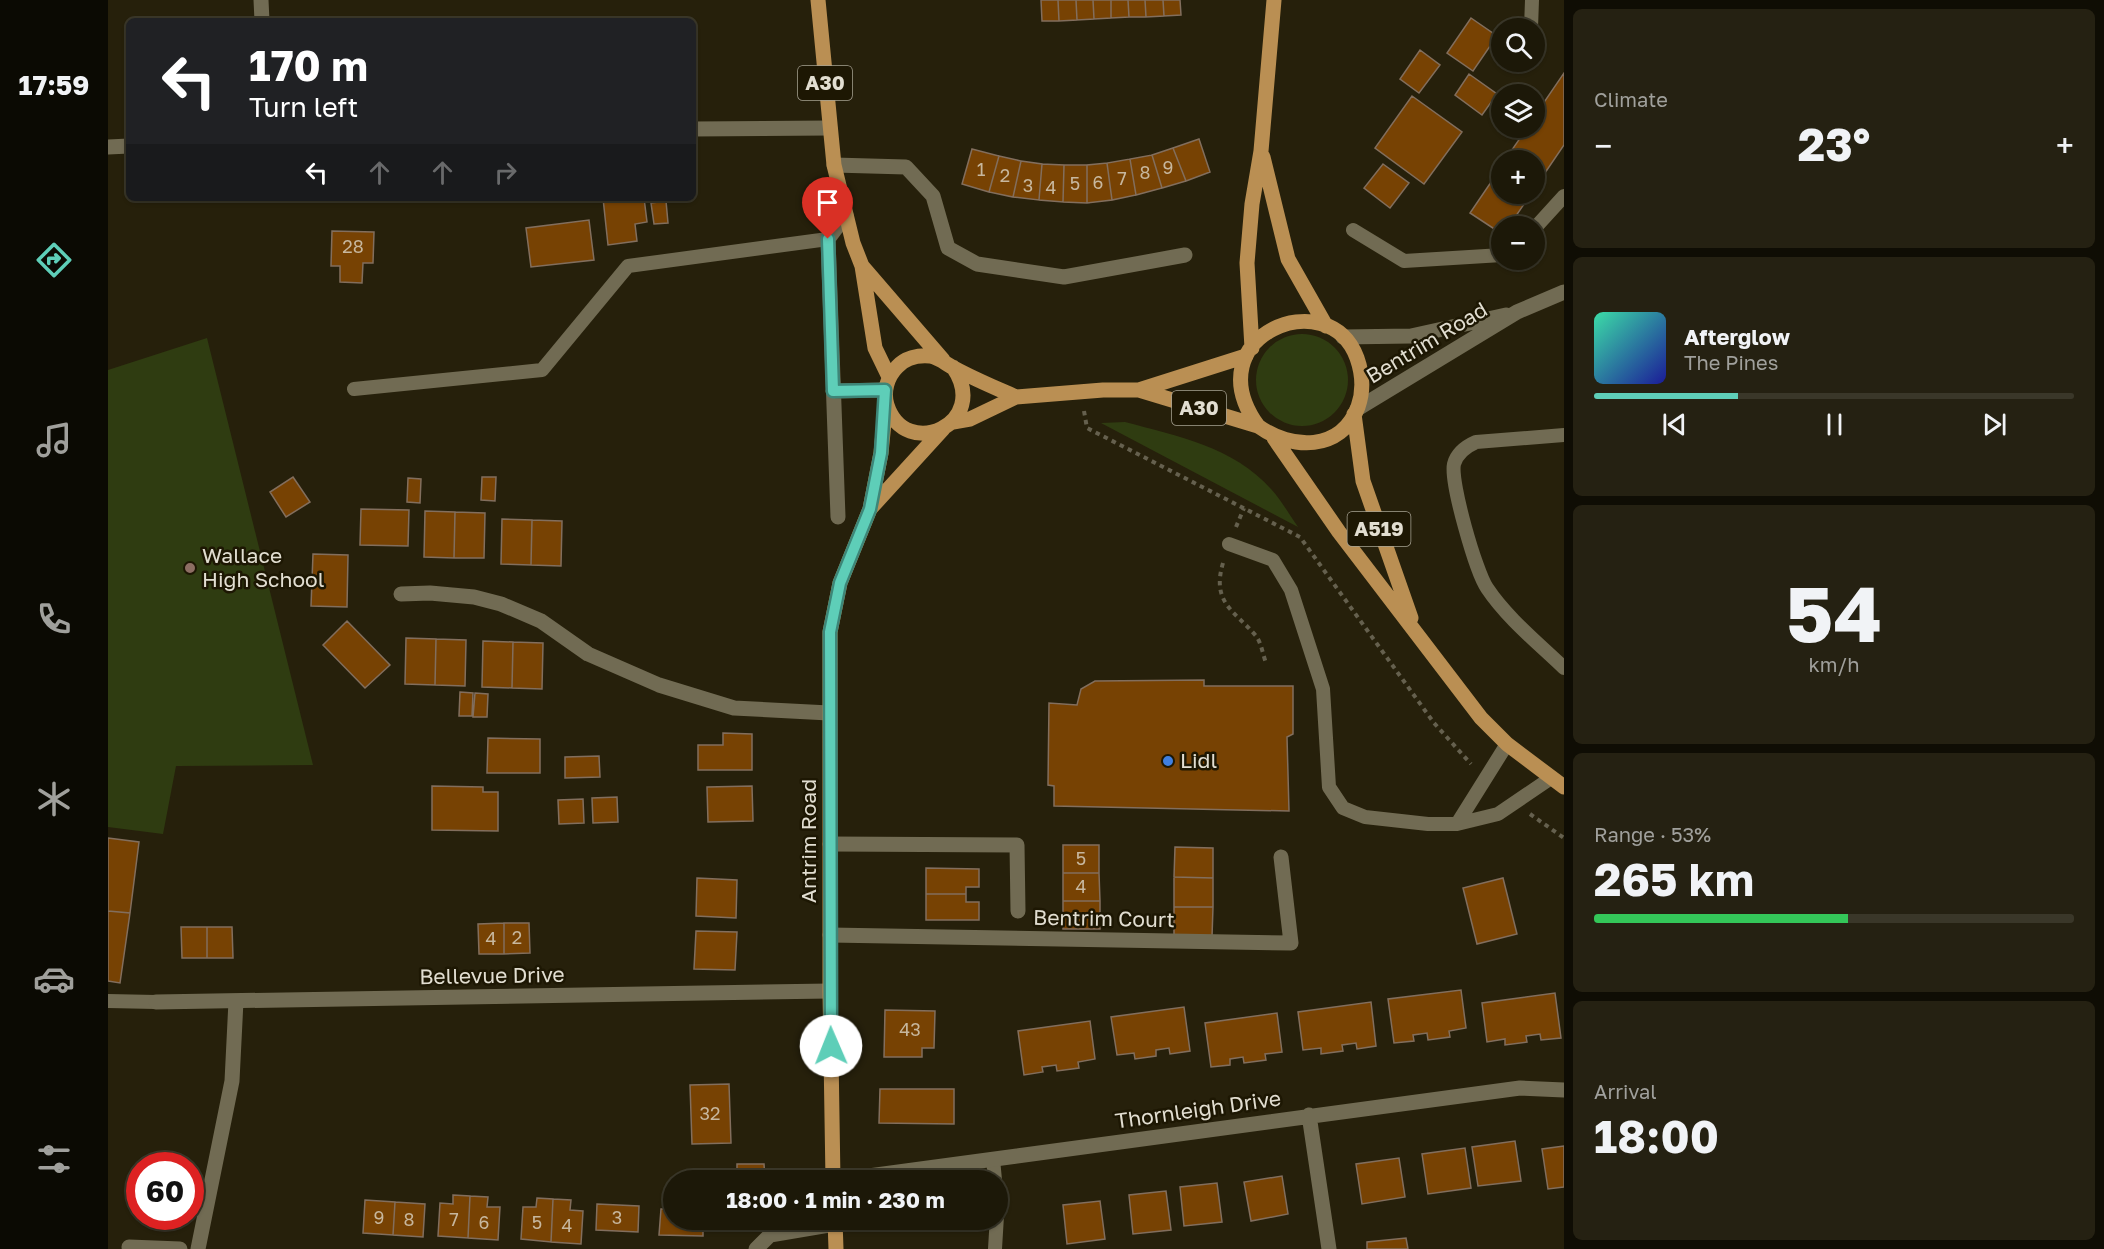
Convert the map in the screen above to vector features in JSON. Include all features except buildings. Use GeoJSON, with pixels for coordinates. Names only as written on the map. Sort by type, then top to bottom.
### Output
{"type":"FeatureCollection","features":[{"type":"Feature","properties":{"kind":"main road","name":"A30"},"geometry":{"type":"LineString","coordinates":[[818,0],[834,165],[862,266],[875,348],[898,423],[908,430],[932,433],[948,425],[970,419],[1016,397],[1103,390],[1139,390],[1258,426]]}},
{"type":"Feature","properties":{"kind":"main road","name":"A519"},"geometry":{"type":"LineString","coordinates":[[1249,352],[1247,263],[1252,204],[1261,151],[1274,0]]}},
{"type":"Feature","properties":{"kind":"main road","name":"A519"},"geometry":{"type":"LineString","coordinates":[[1261,151],[1288,259],[1326,326]]}},
{"type":"Feature","properties":{"kind":"main road","name":"A30"},"geometry":{"type":"LineString","coordinates":[[862,266],[948,364],[963,388],[960,412],[948,425]]}},
{"type":"Feature","properties":{"kind":"main road","name":"A519"},"geometry":{"type":"LineString","coordinates":[[1274,438],[1293,444],[1313,443],[1331,437],[1346,425],[1356,411],[1363,390],[1362,371],[1355,352],[1343,337],[1326,326],[1307,322],[1288,322],[1271,329],[1249,352],[1240,373],[1240,392],[1247,410],[1258,426],[1274,438],[1339,532],[1481,718],[1507,744],[1564,788]]}},
{"type":"Feature","properties":{"kind":"main road","name":"A30"},"geometry":{"type":"LineString","coordinates":[[1139,390],[1249,352]]}},
{"type":"Feature","properties":{"kind":"main road","name":"A30"},"geometry":{"type":"LineString","coordinates":[[887,390],[897,366],[920,356],[948,364],[1016,397]]}},
{"type":"Feature","properties":{"kind":"main road","name":"Antrim Road"},"geometry":{"type":"LineString","coordinates":[[833,1170],[830,991],[830,632],[840,583],[870,509],[881,453],[887,390]]}},
{"type":"Feature","properties":{"kind":"main road","name":"A519"},"geometry":{"type":"LineString","coordinates":[[1356,411],[1363,481],[1398,586],[1420,640]]}},
{"type":"Feature","properties":{"kind":"main road","name":"Antrim Road"},"geometry":{"type":"LineString","coordinates":[[870,509],[948,425]]}},
{"type":"Feature","properties":{"kind":"main road"},"geometry":{"type":"LineString","coordinates":[[835,1230],[836,1249]]}},
{"type":"Feature","properties":{"kind":"street"},"geometry":{"type":"LineString","coordinates":[[261,0],[262,18]]}},
{"type":"Feature","properties":{"kind":"street"},"geometry":{"type":"LineString","coordinates":[[696,129],[830,128]]}},
{"type":"Feature","properties":{"kind":"street"},"geometry":{"type":"LineString","coordinates":[[108,147],[126,146]]}},
{"type":"Feature","properties":{"kind":"street"},"geometry":{"type":"LineString","coordinates":[[834,165],[906,167],[933,196],[948,248],[977,264],[1064,277],[1185,255]]}},
{"type":"Feature","properties":{"kind":"street"},"geometry":{"type":"LineString","coordinates":[[838,517],[828,239],[846,215]]}},
{"type":"Feature","properties":{"kind":"street","name":"Bentrim Road"},"geometry":{"type":"LineString","coordinates":[[1356,411],[1518,312],[1564,292]]}},
{"type":"Feature","properties":{"kind":"street","name":"Bentrim Road"},"geometry":{"type":"LineString","coordinates":[[1343,337],[1411,336],[1518,312]]}},
{"type":"Feature","properties":{"kind":"street"},"geometry":{"type":"LineString","coordinates":[[833,391],[887,390]]}},
{"type":"Feature","properties":{"kind":"street"},"geometry":{"type":"LineString","coordinates":[[401,594],[430,593],[474,597],[501,604],[542,621],[598,659],[659,685],[734,708],[829,713]]}},
{"type":"Feature","properties":{"kind":"street","name":"Bentrim Court"},"geometry":{"type":"LineString","coordinates":[[830,844],[1017,845],[1018,911]]}},
{"type":"Feature","properties":{"kind":"street","name":"Bentrim Court"},"geometry":{"type":"LineString","coordinates":[[830,935],[1291,943],[1281,857]]}},
{"type":"Feature","properties":{"kind":"street","name":"Bellevue Drive"},"geometry":{"type":"LineString","coordinates":[[156,1002],[830,991]]}},
{"type":"Feature","properties":{"kind":"street"},"geometry":{"type":"LineString","coordinates":[[198,1249],[232,1081],[236,1001]]}},
{"type":"Feature","properties":{"kind":"street","name":"Thornleigh Drive"},"geometry":{"type":"LineString","coordinates":[[912,1170],[1520,1088],[1564,1090]]}},
{"type":"Feature","properties":{"kind":"street"},"geometry":{"type":"LineString","coordinates":[[1309,1115],[1329,1249]]}},
{"type":"Feature","properties":{"kind":"street"},"geometry":{"type":"LineString","coordinates":[[756,1249],[770,1235],[795,1230]]}},
{"type":"Feature","properties":{"kind":"street"},"geometry":{"type":"LineString","coordinates":[[129,1247],[180,1249]]}},
{"type":"Feature","properties":{"kind":"lane"},"geometry":{"type":"LineString","coordinates":[[1531,18],[1532,0]]}},
{"type":"Feature","properties":{"kind":"lane"},"geometry":{"type":"LineString","coordinates":[[1545,217],[1564,196]]}},
{"type":"Feature","properties":{"kind":"lane"},"geometry":{"type":"LineString","coordinates":[[1353,230],[1404,261],[1491,256]]}},
{"type":"Feature","properties":{"kind":"lane"},"geometry":{"type":"LineString","coordinates":[[354,389],[542,370],[628,266],[828,239]]}},
{"type":"Feature","properties":{"kind":"lane"},"geometry":{"type":"LineString","coordinates":[[1564,435],[1476,442],[1465,446],[1454,464],[1455,480],[1479,577],[1498,602],[1564,668]]}},
{"type":"Feature","properties":{"kind":"lane"},"geometry":{"type":"LineString","coordinates":[[1229,544],[1273,560],[1291,590],[1323,689],[1329,787],[1343,808],[1365,817],[1428,824],[1457,824],[1498,814],[1551,778]]}},
{"type":"Feature","properties":{"kind":"lane"},"geometry":{"type":"LineString","coordinates":[[1457,824],[1507,744]]}},
{"type":"Feature","properties":{"kind":"lane"},"geometry":{"type":"LineString","coordinates":[[108,1001],[156,1002]]}},
{"type":"Feature","properties":{"kind":"lane"},"geometry":{"type":"LineString","coordinates":[[993,1159],[994,1170]]}},
{"type":"Feature","properties":{"kind":"lane"},"geometry":{"type":"LineString","coordinates":[[995,1249],[996,1230]]}},
{"type":"Feature","properties":{"kind":"path"},"geometry":{"type":"LineString","coordinates":[[1244,508],[1229,544],[1222,568],[1221,586],[1226,608],[1258,638],[1266,663]]}},
{"type":"Feature","properties":{"kind":"path"},"geometry":{"type":"LineString","coordinates":[[1515,804],[1564,838]]}},
{"type":"Feature","properties":{"kind":"green space"},"geometry":{"type":"Polygon","coordinates":[[[1302,334],[1320,337],[1335,347],[1345,362],[1348,380],[1345,398],[1335,413],[1320,423],[1302,426],[1284,423],[1269,413],[1259,398],[1256,380],[1259,362],[1269,347],[1284,337],[1302,334]]]}},
{"type":"Feature","properties":{"kind":"green space","name":"Wallace High School"},"geometry":{"type":"Polygon","coordinates":[[[207,338],[313,765],[176,766],[163,834],[108,827],[108,370],[207,338]]]}},
{"type":"Feature","properties":{"kind":"green space"},"geometry":{"type":"Polygon","coordinates":[[[1125,422],[1204,445],[1240,463],[1271,489],[1298,527],[1101,423],[1125,422]]]}},
{"type":"Feature","properties":{"kind":"place","name":"Wallace High School"},"geometry":{"type":"Point","coordinates":[190,568]}},
{"type":"Feature","properties":{"kind":"place","name":"Lidl"},"geometry":{"type":"Point","coordinates":[1168,761]}},
{"type":"Feature","properties":{"kind":"route"},"geometry":{"type":"LineString","coordinates":[[828,239],[833,391],[885,390],[886,402],[881,453],[870,509],[853,545],[840,583],[830,632],[831,1046]]}}]}
